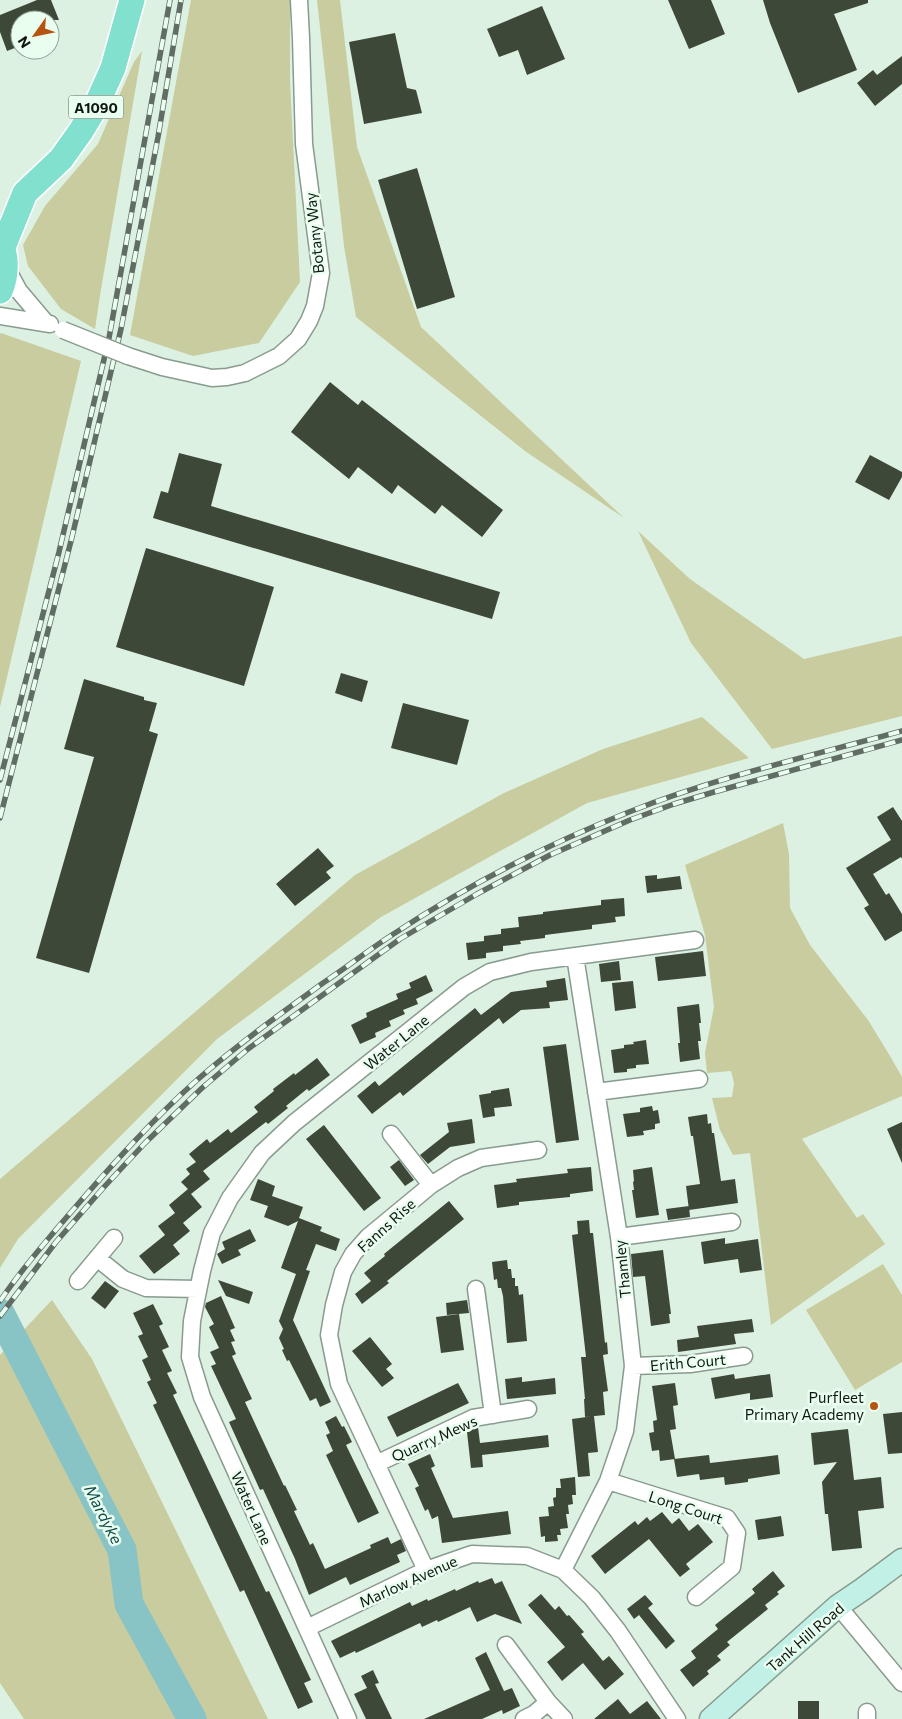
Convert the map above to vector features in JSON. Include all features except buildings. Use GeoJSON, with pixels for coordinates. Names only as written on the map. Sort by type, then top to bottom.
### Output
{"type":"FeatureCollection","features":[{"type":"Feature","properties":{"kind":"main road","name":"A1090"},"geometry":{"type":"LineString","coordinates":[[3,251],[25,193],[62,159],[82,131],[96,106],[113,68],[132,0]]}},
{"type":"Feature","properties":{"kind":"main road","name":"A1090"},"geometry":{"type":"LineString","coordinates":[[0,200],[25,193]]}},
{"type":"Feature","properties":{"kind":"main road"},"geometry":{"type":"LineString","coordinates":[[0,290],[3,284],[3,251]]}},
{"type":"Feature","properties":{"kind":"street","name":"Botany Way"},"geometry":{"type":"LineString","coordinates":[[0,316],[46,323],[128,356],[162,367],[212,378],[245,373],[279,356],[298,339],[309,321],[315,306],[321,273],[304,144],[298,0]]}},
{"type":"Feature","properties":{"kind":"street","name":"Botany Way"},"geometry":{"type":"LineString","coordinates":[[3,251],[19,291],[46,323]]}},
{"type":"Feature","properties":{"kind":"street","name":"Water Lane"},"geometry":{"type":"LineString","coordinates":[[348,1719],[202,1397],[190,1357],[192,1322],[198,1288],[212,1233],[230,1198],[262,1153],[294,1123],[470,984],[490,972],[532,962],[695,940]]}},
{"type":"Feature","properties":{"kind":"street","name":"Thamley"},"geometry":{"type":"LineString","coordinates":[[563,1570],[608,1482],[625,1431],[632,1366],[619,1238],[575,956]]}},
{"type":"Feature","properties":{"kind":"street"},"geometry":{"type":"LineString","coordinates":[[596,1092],[700,1079]]}},
{"type":"Feature","properties":{"kind":"street"},"geometry":{"type":"LineString","coordinates":[[391,1134],[432,1185]]}},
{"type":"Feature","properties":{"kind":"street","name":"Fanns Rise"},"geometry":{"type":"LineString","coordinates":[[426,1570],[338,1384],[329,1335],[334,1305],[343,1272],[352,1254],[368,1236],[432,1185],[458,1168],[481,1158],[538,1150]]}},
{"type":"Feature","properties":{"kind":"street"},"geometry":{"type":"LineString","coordinates":[[619,1238],[732,1222]]}},
{"type":"Feature","properties":{"kind":"street"},"geometry":{"type":"LineString","coordinates":[[78,1281],[114,1238]]}},
{"type":"Feature","properties":{"kind":"street"},"geometry":{"type":"LineString","coordinates":[[96,1258],[123,1279],[146,1288],[198,1288]]}},
{"type":"Feature","properties":{"kind":"street","name":"Quarry Mews"},"geometry":{"type":"LineString","coordinates":[[476,1289],[493,1415]]}},
{"type":"Feature","properties":{"kind":"street","name":"Erith Court"},"geometry":{"type":"LineString","coordinates":[[632,1366],[690,1364],[744,1356]]}},
{"type":"Feature","properties":{"kind":"street","name":"Quarry Mews"},"geometry":{"type":"LineString","coordinates":[[376,1464],[473,1418],[528,1410]]}},
{"type":"Feature","properties":{"kind":"street","name":"Long Court"},"geometry":{"type":"LineString","coordinates":[[608,1482],[727,1518],[737,1532],[732,1567],[696,1597]]}},
{"type":"Feature","properties":{"kind":"street","name":"Marlow Avenue"},"geometry":{"type":"LineString","coordinates":[[307,1628],[426,1570],[472,1554],[527,1556],[563,1570],[592,1598],[618,1630],[677,1719]]}},
{"type":"Feature","properties":{"kind":"street","name":"Tank Hill Road"},"geometry":{"type":"LineString","coordinates":[[711,1719],[838,1606],[902,1560]]}},
{"type":"Feature","properties":{"kind":"street"},"geometry":{"type":"LineString","coordinates":[[838,1606],[902,1683]]}},
{"type":"Feature","properties":{"kind":"street"},"geometry":{"type":"LineString","coordinates":[[506,1645],[548,1702],[564,1719]]}},
{"type":"Feature","properties":{"kind":"street"},"geometry":{"type":"LineString","coordinates":[[524,1719],[534,1714],[548,1702]]}},
{"type":"Feature","properties":{"kind":"green space"},"geometry":{"type":"Polygon","coordinates":[[[191,0],[290,0],[290,81],[300,282],[259,343],[193,356],[130,335],[191,0]]]}},
{"type":"Feature","properties":{"kind":"green space"},"geometry":{"type":"Polygon","coordinates":[[[317,0],[340,0],[357,147],[421,327],[624,518],[525,451],[356,317],[344,246],[317,0]]]}},
{"type":"Feature","properties":{"kind":"green space"},"geometry":{"type":"Polygon","coordinates":[[[142,51],[95,329],[61,309],[28,266],[23,245],[45,206],[98,144],[134,62],[142,51]]]}},
{"type":"Feature","properties":{"kind":"green space"},"geometry":{"type":"Polygon","coordinates":[[[0,334],[81,361],[0,707],[0,334]]]}},
{"type":"Feature","properties":{"kind":"green space"},"geometry":{"type":"Polygon","coordinates":[[[638,531],[690,579],[804,659],[902,636],[902,716],[772,749],[691,643],[638,531]]]}},
{"type":"Feature","properties":{"kind":"green space"},"geometry":{"type":"Polygon","coordinates":[[[702,717],[749,758],[587,803],[381,917],[217,1039],[18,1239],[0,1268],[0,1179],[355,875],[504,793],[603,749],[702,717]]]}},
{"type":"Feature","properties":{"kind":"green space"},"geometry":{"type":"Polygon","coordinates":[[[783,823],[789,854],[790,908],[810,945],[868,1020],[890,1056],[902,1077],[902,1096],[802,1139],[857,1218],[863,1214],[885,1244],[771,1325],[750,1153],[733,1155],[720,1130],[712,1098],[732,1097],[734,1083],[731,1071],[707,1073],[705,1053],[714,1007],[705,935],[685,865],[783,823]]]}},
{"type":"Feature","properties":{"kind":"green space"},"geometry":{"type":"Polygon","coordinates":[[[883,1264],[902,1295],[902,1362],[855,1390],[806,1310],[883,1264]]]}},
{"type":"Feature","properties":{"kind":"green space"},"geometry":{"type":"Polygon","coordinates":[[[52,1300],[92,1359],[268,1719],[24,1719],[0,1683],[0,1355],[52,1300]]]}},
{"type":"Feature","properties":{"kind":"waterway","name":"Mardyke"},"geometry":{"type":"LineString","coordinates":[[0,1313],[122,1550],[129,1604],[192,1719]]}},
{"type":"Feature","properties":{"kind":"railway"},"geometry":{"type":"LineString","coordinates":[[0,780],[59,552],[109,338],[170,0]]}},
{"type":"Feature","properties":{"kind":"railway"},"geometry":{"type":"LineString","coordinates":[[0,818],[72,537],[121,329],[158,137],[181,0]]}},
{"type":"Feature","properties":{"kind":"railway"},"geometry":{"type":"LineString","coordinates":[[0,1301],[35,1255],[102,1177],[180,1095],[243,1042],[291,1006],[423,915],[509,866],[599,824],[662,799],[799,758],[902,731]]}},
{"type":"Feature","properties":{"kind":"railway"},"geometry":{"type":"LineString","coordinates":[[0,1316],[56,1242],[104,1187],[145,1143],[202,1088],[248,1049],[400,939],[477,894],[550,855],[630,820],[714,792],[902,740]]}},
{"type":"Feature","properties":{"kind":"place","name":"Purfleet Primary Academy"},"geometry":{"type":"Point","coordinates":[874,1406]}}]}
